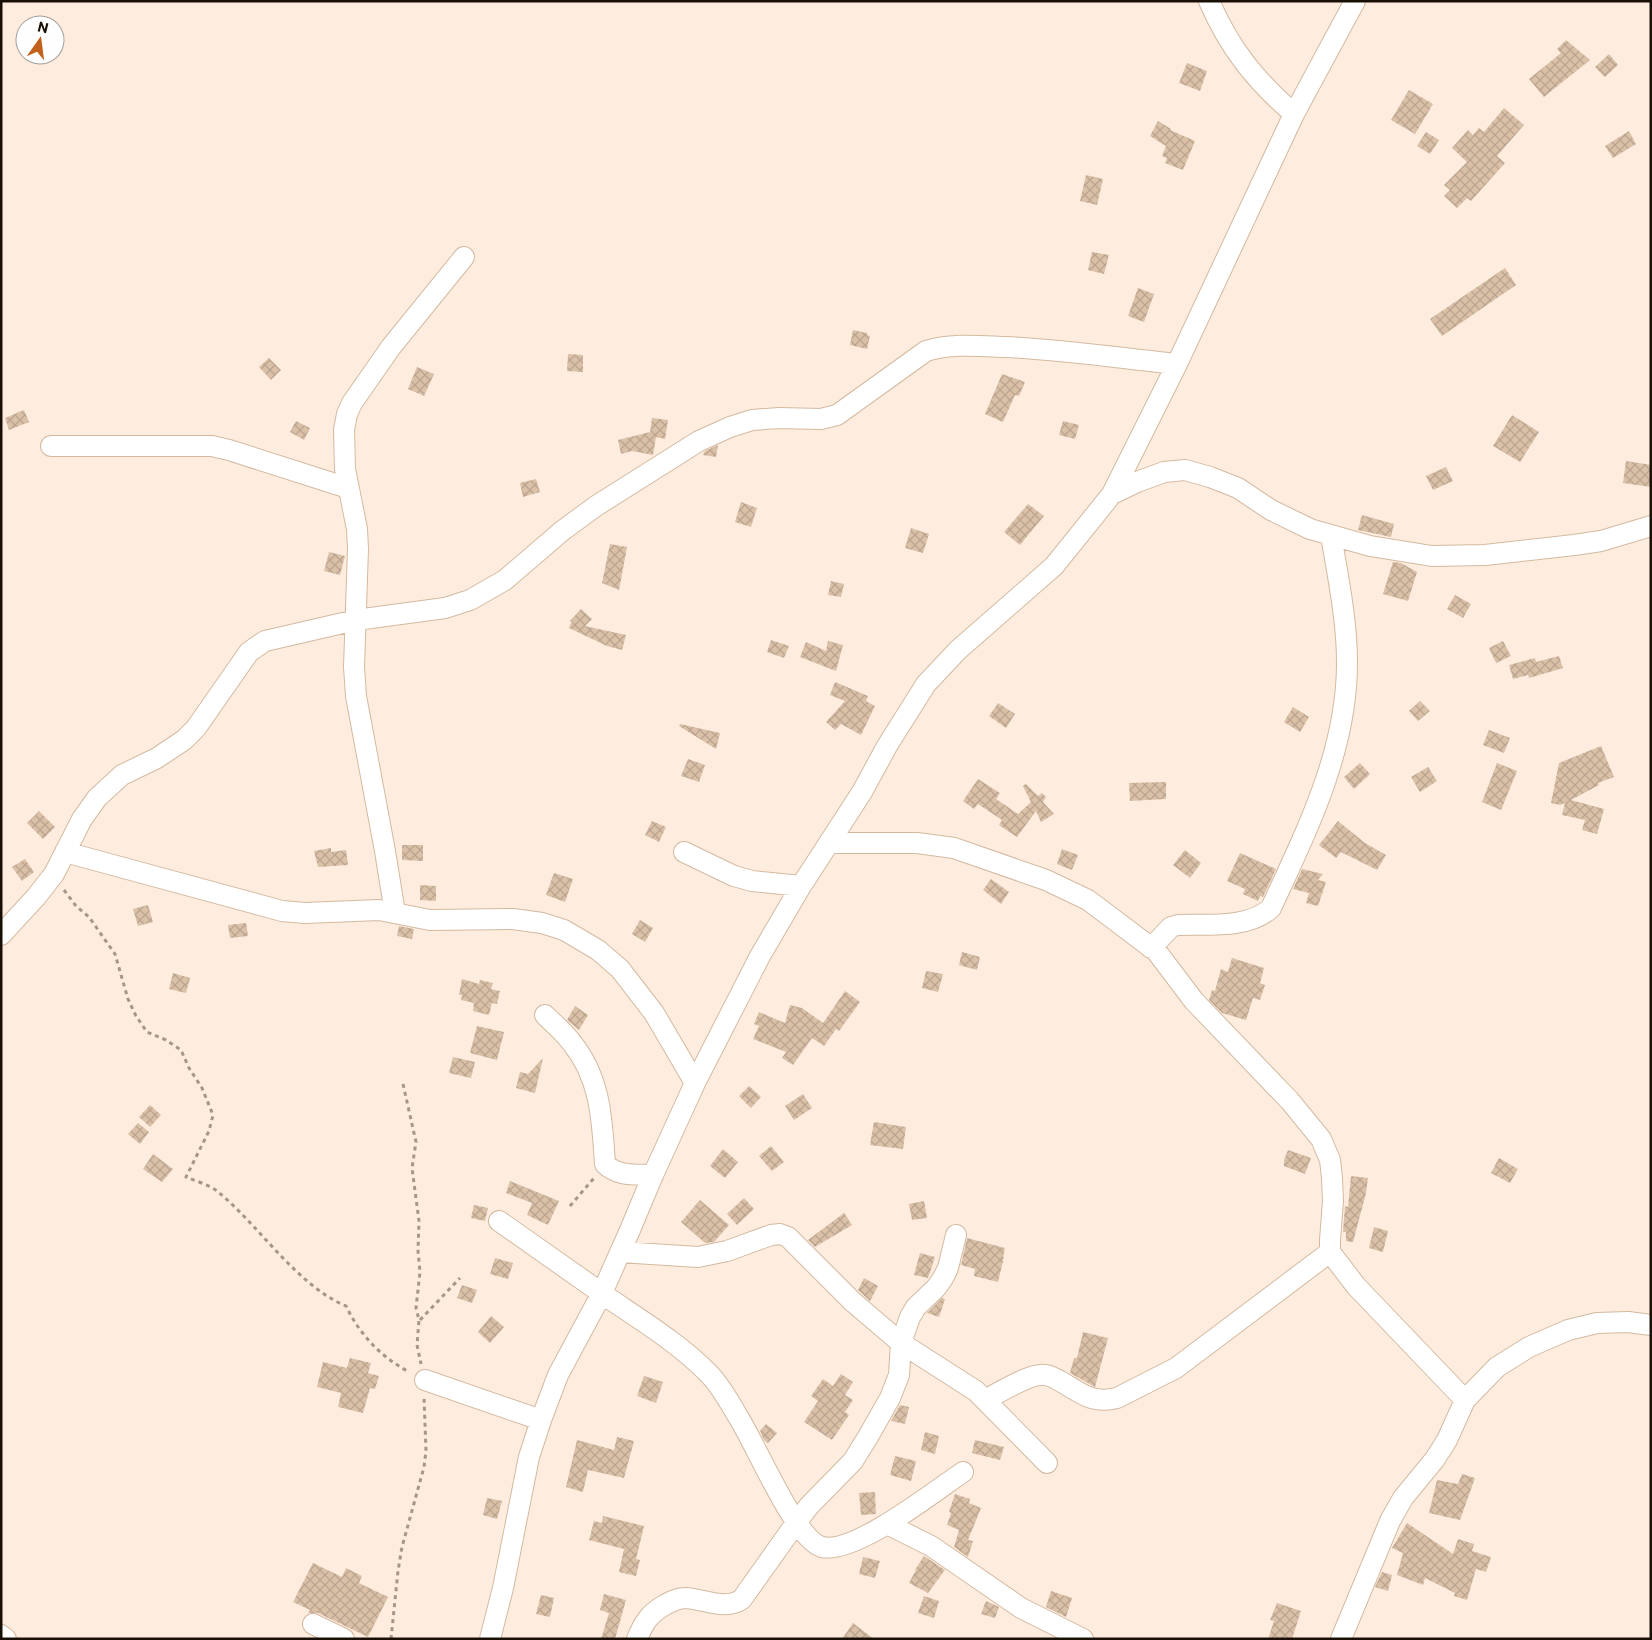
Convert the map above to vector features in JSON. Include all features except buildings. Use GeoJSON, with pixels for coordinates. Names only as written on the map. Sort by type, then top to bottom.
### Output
{"type":"FeatureCollection","features":[{"type":"Feature","properties":{"kind":"street"},"geometry":{"type":"LineString","coordinates":[[1209,1],[1222,31],[1246,65],[1275,98],[1294,114]]}},
{"type":"Feature","properties":{"kind":"street"},"geometry":{"type":"LineString","coordinates":[[490,1639],[503,1588],[529,1457],[558,1375],[602,1294],[653,1174],[695,1083],[760,956],[801,886],[862,792],[887,746],[926,684],[958,650],[1054,566],[1112,494],[1177,364],[1294,114],[1356,1]]}},
{"type":"Feature","properties":{"kind":"street"},"geometry":{"type":"LineString","coordinates":[[395,913],[386,851],[356,696],[354,667],[358,549],[357,530],[345,469],[344,430],[347,414],[352,403],[391,347],[464,258]]}},
{"type":"Feature","properties":{"kind":"street"},"geometry":{"type":"LineString","coordinates":[[1,935],[36,898],[54,874],[82,819],[97,798],[122,775],[157,758],[184,740],[196,728],[249,652],[265,640],[356,620],[445,608],[470,600],[504,580],[562,531],[596,506],[699,441],[752,420],[780,418],[821,419],[837,415],[926,351],[939,347],[964,345],[1054,350],[1177,364]]}},
{"type":"Feature","properties":{"kind":"street"},"geometry":{"type":"LineString","coordinates":[[51,446],[212,446],[348,488]]}},
{"type":"Feature","properties":{"kind":"street"},"geometry":{"type":"LineString","coordinates":[[1112,494],[1164,472],[1185,470],[1238,488],[1271,510],[1310,529],[1370,546],[1432,556],[1485,555],[1574,546],[1601,541],[1651,526]]}},
{"type":"Feature","properties":{"kind":"street"},"geometry":{"type":"LineString","coordinates":[[1151,948],[1171,927],[1178,925],[1232,923],[1257,918],[1271,908],[1320,799],[1337,743],[1345,698],[1347,663],[1344,606],[1331,535]]}},
{"type":"Feature","properties":{"kind":"street"},"geometry":{"type":"LineString","coordinates":[[829,844],[917,843],[954,848],[1046,880],[1088,900],[1157,952],[1194,1001],[1290,1101],[1321,1139],[1330,1160],[1332,1178],[1333,1201],[1330,1252],[1356,1286],[1465,1400]]}},
{"type":"Feature","properties":{"kind":"street"},"geometry":{"type":"LineString","coordinates":[[65,852],[282,911],[305,913],[380,910],[430,920],[513,919],[542,923],[564,930],[598,950],[620,969],[654,1013],[695,1083]]}},
{"type":"Feature","properties":{"kind":"street"},"geometry":{"type":"LineString","coordinates":[[684,852],[734,876],[752,881],[801,886]]}},
{"type":"Feature","properties":{"kind":"street"},"geometry":{"type":"LineString","coordinates":[[545,1015],[571,1041],[582,1056],[596,1087],[601,1114],[605,1164],[612,1171],[626,1174],[653,1174]]}},
{"type":"Feature","properties":{"kind":"street"},"geometry":{"type":"LineString","coordinates":[[499,1221],[682,1349],[711,1376],[738,1415],[796,1523],[811,1540],[822,1547],[836,1546],[854,1541],[887,1524],[963,1472]]}},
{"type":"Feature","properties":{"kind":"street"},"geometry":{"type":"LineString","coordinates":[[620,1252],[698,1257],[727,1251],[771,1235],[780,1234],[788,1236],[853,1302],[901,1343],[976,1391],[1047,1462]]}},
{"type":"Feature","properties":{"kind":"street"},"geometry":{"type":"LineString","coordinates":[[637,1639],[644,1622],[654,1611],[672,1601],[684,1598],[724,1604],[736,1603],[742,1599],[796,1523],[853,1461],[890,1398],[898,1375],[901,1343],[910,1317],[916,1307],[936,1288],[948,1268],[956,1235]]}},
{"type":"Feature","properties":{"kind":"street"},"geometry":{"type":"LineString","coordinates":[[985,1400],[1033,1376],[1042,1374],[1051,1376],[1095,1401],[1117,1398],[1176,1368],[1330,1252]]}},
{"type":"Feature","properties":{"kind":"street"},"geometry":{"type":"LineString","coordinates":[[1341,1639],[1390,1521],[1403,1498],[1435,1459],[1447,1440],[1465,1400],[1497,1366],[1529,1347],[1568,1330],[1597,1323],[1628,1322],[1651,1325]]}},
{"type":"Feature","properties":{"kind":"street"},"geometry":{"type":"LineString","coordinates":[[425,1380],[541,1420]]}},
{"type":"Feature","properties":{"kind":"street"},"geometry":{"type":"LineString","coordinates":[[887,1524],[943,1554],[1021,1608],[1083,1639]]}},
{"type":"Feature","properties":{"kind":"street"},"geometry":{"type":"LineString","coordinates":[[313,1624],[344,1639]]}},
{"type":"Feature","properties":{"kind":"street"},"geometry":{"type":"LineString","coordinates":[[1,1635],[6,1639]]}},
{"type":"Feature","properties":{"kind":"path"},"geometry":{"type":"LineString","coordinates":[[54,874],[60,886],[76,906],[89,917],[115,954],[128,1000],[147,1032],[166,1040],[181,1050],[189,1068],[202,1088],[213,1115],[209,1132],[186,1176],[216,1190],[307,1280],[330,1299],[346,1306],[355,1324],[372,1345],[398,1366],[425,1380]]}},
{"type":"Feature","properties":{"kind":"path"},"geometry":{"type":"LineString","coordinates":[[392,1639],[402,1547],[424,1467],[426,1451],[425,1380],[417,1345],[419,1320],[416,1308],[420,1272],[418,1251],[420,1221],[412,1168],[416,1142],[403,1084]]}},
{"type":"Feature","properties":{"kind":"path"},"geometry":{"type":"LineString","coordinates":[[570,1206],[605,1164]]}},
{"type":"Feature","properties":{"kind":"path"},"geometry":{"type":"LineString","coordinates":[[419,1320],[460,1278]]}}]}
